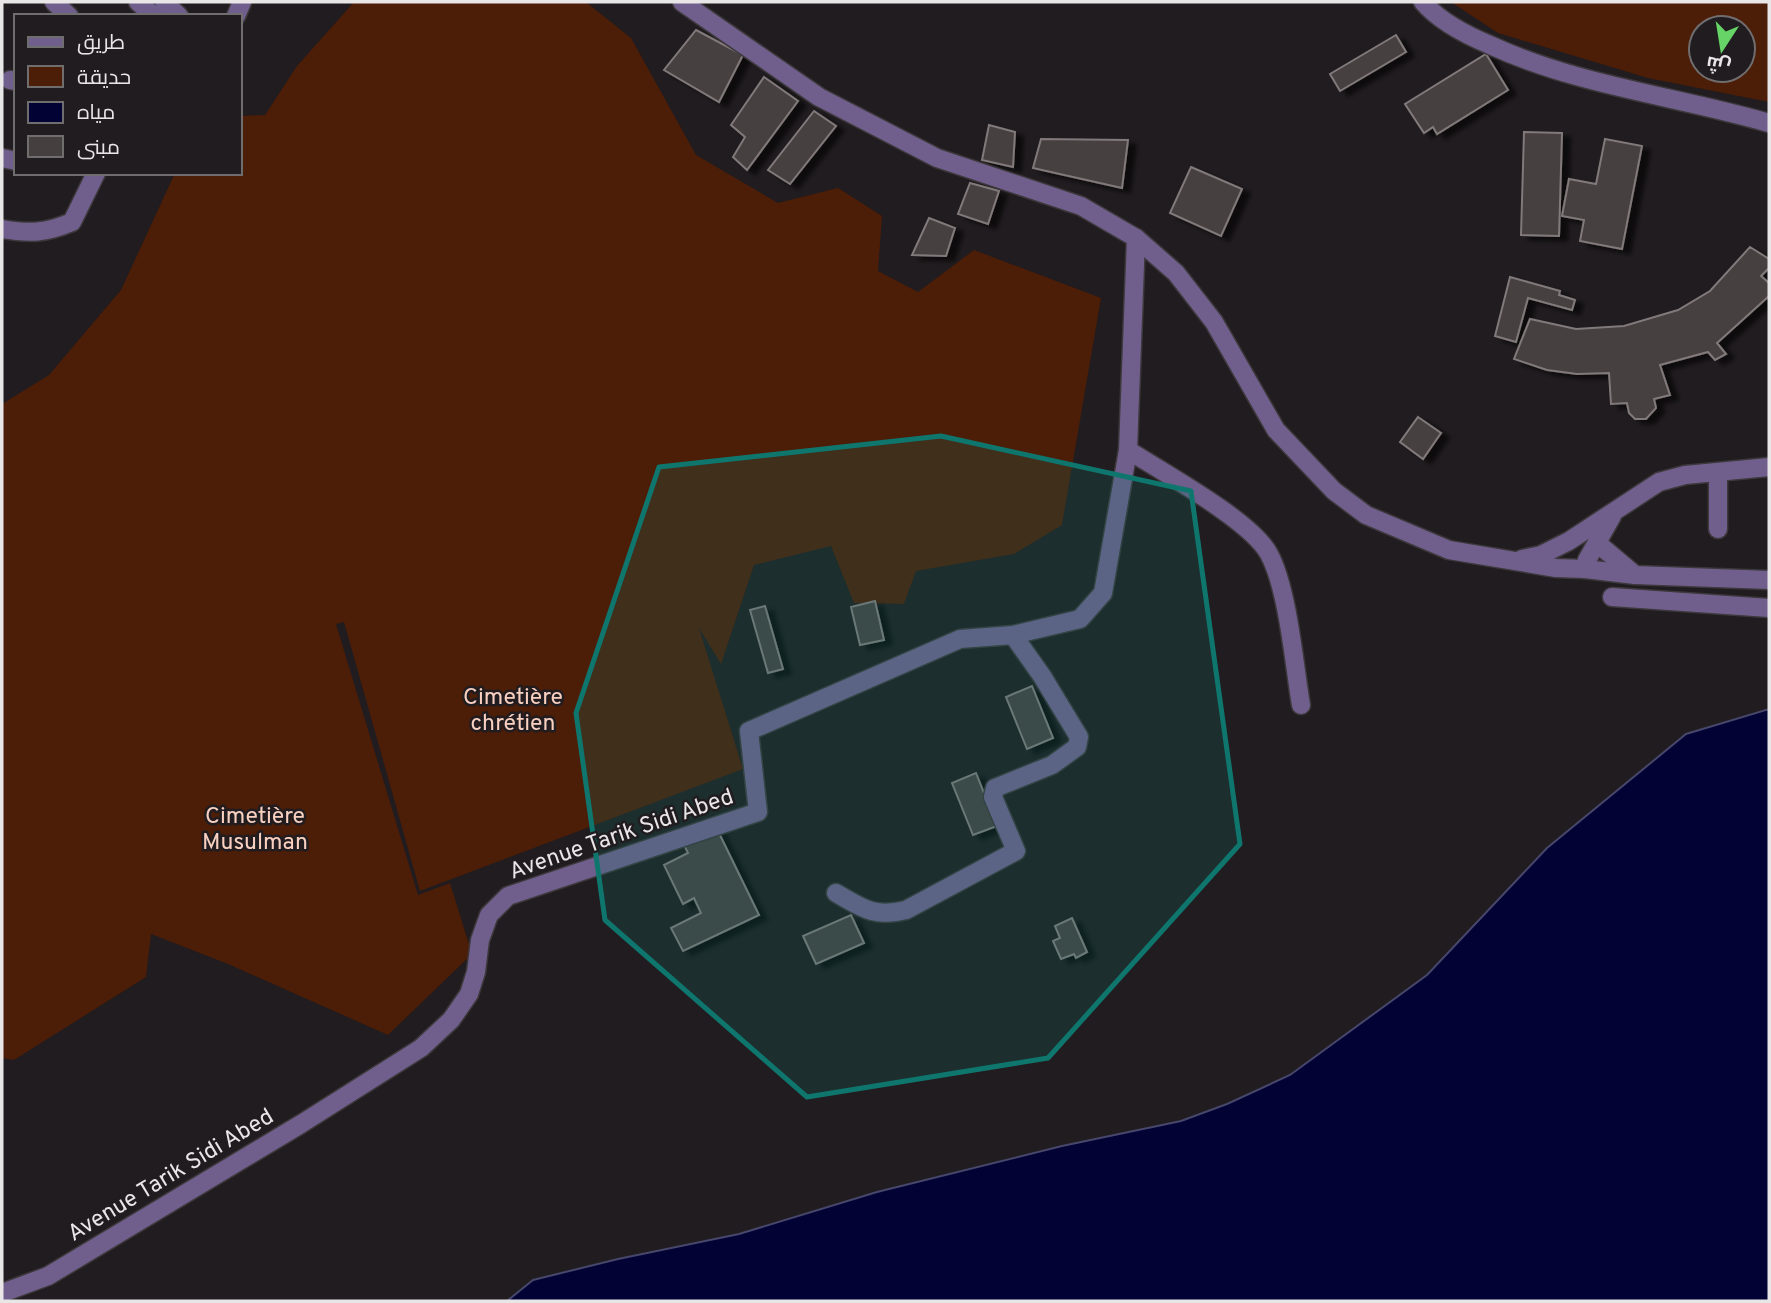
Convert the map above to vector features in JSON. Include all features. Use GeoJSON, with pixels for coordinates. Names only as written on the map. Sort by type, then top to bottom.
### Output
{"type":"FeatureCollection","features":[{"type":"Feature","properties":{"kind":"street"},"geometry":{"type":"LineString","coordinates":[[54,2],[67,14]]}},
{"type":"Feature","properties":{"kind":"street"},"geometry":{"type":"LineString","coordinates":[[138,2],[152,14]]}},
{"type":"Feature","properties":{"kind":"street"},"geometry":{"type":"LineString","coordinates":[[164,2],[177,14]]}},
{"type":"Feature","properties":{"kind":"street"},"geometry":{"type":"LineString","coordinates":[[682,2],[831,103],[937,158],[1081,205],[1136,238],[1176,273],[1214,322],[1276,430],[1334,491],[1366,515],[1449,550],[1556,568],[1635,575],[1769,580]]}},
{"type":"Feature","properties":{"kind":"street"},"geometry":{"type":"LineString","coordinates":[[1423,2],[1462,32],[1565,74],[1766,122]]}},
{"type":"Feature","properties":{"kind":"street"},"geometry":{"type":"LineString","coordinates":[[2,229],[47,232],[72,222],[92,175]]}},
{"type":"Feature","properties":{"kind":"street","name":"Avenue Tarik Sidi Abed"},"geometry":{"type":"LineString","coordinates":[[2,1293],[48,1276],[290,1131],[421,1048],[450,1020],[468,993],[476,972],[480,940],[489,915],[508,896],[758,812],[749,732],[960,639],[1013,635],[1080,619],[1103,593],[1128,450],[1136,238]]}},
{"type":"Feature","properties":{"kind":"street"},"geometry":{"type":"LineString","coordinates":[[1128,450],[1243,525],[1269,552],[1281,588],[1301,705]]}},
{"type":"Feature","properties":{"kind":"street"},"geometry":{"type":"LineString","coordinates":[[1515,561],[1541,555],[1569,541],[1659,482],[1685,475],[1769,467]]}},
{"type":"Feature","properties":{"kind":"street"},"geometry":{"type":"LineString","coordinates":[[1718,473],[1718,529]]}},
{"type":"Feature","properties":{"kind":"street"},"geometry":{"type":"LineString","coordinates":[[1585,569],[1614,513]]}},
{"type":"Feature","properties":{"kind":"street"},"geometry":{"type":"LineString","coordinates":[[1556,568],[1569,541]]}},
{"type":"Feature","properties":{"kind":"street"},"geometry":{"type":"LineString","coordinates":[[1597,543],[1635,575]]}},
{"type":"Feature","properties":{"kind":"street"},"geometry":{"type":"LineString","coordinates":[[1612,597],[1769,608]]}},
{"type":"Feature","properties":{"kind":"street"},"geometry":{"type":"LineString","coordinates":[[836,893],[867,910],[888,914],[906,910],[1016,851],[993,797],[995,788],[1052,765],[1077,747],[1079,737],[1013,635]]}},
{"type":"Feature","properties":{"kind":"highlighted area"},"geometry":{"type":"Polygon","coordinates":[[[941,436],[1191,491],[1240,844],[1048,1058],[807,1097],[605,920],[576,713],[659,467],[941,436]]]}},
{"type":"Feature","properties":{"kind":"green space"},"geometry":{"type":"Polygon","coordinates":[[[354,2],[586,2],[631,38],[696,155],[778,203],[838,188],[882,216],[878,271],[918,292],[974,250],[1101,298],[1062,525],[1014,554],[916,571],[904,604],[854,603],[831,546],[754,565],[721,664],[699,628],[743,769],[420,891],[344,622],[336,624],[418,895],[450,883],[472,954],[388,1035],[228,964],[151,934],[146,977],[14,1060],[2,1058],[2,404],[49,375],[121,290],[174,175],[242,175],[242,116],[265,115],[297,66],[354,2]]]}},
{"type":"Feature","properties":{"kind":"green space"},"geometry":{"type":"Polygon","coordinates":[[[1451,2],[1769,2],[1769,102],[1648,78],[1498,33],[1451,2]]]}},
{"type":"Feature","properties":{"kind":"water"},"geometry":{"type":"Polygon","coordinates":[[[1769,709],[1769,1301],[507,1301],[533,1280],[739,1234],[877,1192],[1062,1146],[1181,1121],[1227,1104],[1290,1075],[1427,975],[1547,848],[1686,734],[1769,709]]]}},
{"type":"Feature","properties":{"kind":"building"},"geometry":{"type":"Polygon","coordinates":[[[696,30],[743,55],[719,102],[664,70],[696,30]]]}},
{"type":"Feature","properties":{"kind":"building"},"geometry":{"type":"Polygon","coordinates":[[[1396,35],[1406,52],[1340,91],[1330,74],[1396,35]]]}},
{"type":"Feature","properties":{"kind":"building"},"geometry":{"type":"Polygon","coordinates":[[[1486,54],[1508,90],[1437,134],[1433,127],[1424,133],[1405,104],[1486,54]]]}},
{"type":"Feature","properties":{"kind":"building"},"geometry":{"type":"Polygon","coordinates":[[[764,77],[798,101],[747,170],[733,157],[745,137],[731,125],[764,77]]]}},
{"type":"Feature","properties":{"kind":"building"},"geometry":{"type":"Polygon","coordinates":[[[814,111],[836,126],[790,184],[768,170],[814,111]]]}},
{"type":"Feature","properties":{"kind":"building"},"geometry":{"type":"Polygon","coordinates":[[[989,125],[1015,132],[1013,167],[982,160],[989,125]]]}},
{"type":"Feature","properties":{"kind":"building"},"geometry":{"type":"Polygon","coordinates":[[[1524,132],[1562,133],[1559,236],[1521,235],[1524,132]]]}},
{"type":"Feature","properties":{"kind":"building"},"geometry":{"type":"Polygon","coordinates":[[[1041,139],[1128,140],[1122,188],[1033,168],[1041,139]]]}},
{"type":"Feature","properties":{"kind":"building"},"geometry":{"type":"Polygon","coordinates":[[[1605,139],[1642,146],[1622,249],[1580,241],[1584,220],[1562,216],[1569,179],[1596,184],[1605,139]]]}},
{"type":"Feature","properties":{"kind":"building"},"geometry":{"type":"Polygon","coordinates":[[[1191,167],[1242,189],[1221,236],[1170,213],[1191,167]]]}},
{"type":"Feature","properties":{"kind":"building"},"geometry":{"type":"Polygon","coordinates":[[[970,183],[999,191],[988,224],[958,214],[970,183]]]}},
{"type":"Feature","properties":{"kind":"building"},"geometry":{"type":"Polygon","coordinates":[[[929,218],[955,228],[946,256],[912,255],[929,218]]]}},
{"type":"Feature","properties":{"kind":"building"},"geometry":{"type":"Polygon","coordinates":[[[1750,247],[1769,259],[1769,268],[1761,276],[1769,283],[1769,296],[1717,343],[1726,354],[1715,360],[1708,352],[1660,365],[1670,395],[1654,399],[1656,408],[1646,419],[1635,419],[1629,413],[1627,403],[1611,404],[1609,373],[1577,374],[1547,370],[1514,359],[1530,319],[1576,329],[1624,326],[1678,310],[1710,291],[1750,247]]]}},
{"type":"Feature","properties":{"kind":"building"},"geometry":{"type":"Polygon","coordinates":[[[1510,277],[1560,291],[1559,295],[1575,300],[1572,310],[1528,298],[1516,342],[1495,336],[1510,277]]]}},
{"type":"Feature","properties":{"kind":"building"},"geometry":{"type":"Polygon","coordinates":[[[1418,417],[1441,433],[1423,459],[1400,442],[1418,417]]]}},
{"type":"Feature","properties":{"kind":"building"},"geometry":{"type":"Polygon","coordinates":[[[875,601],[884,640],[860,645],[851,607],[875,601]]]}},
{"type":"Feature","properties":{"kind":"building"},"geometry":{"type":"Polygon","coordinates":[[[765,606],[783,669],[768,673],[750,610],[765,606]]]}},
{"type":"Feature","properties":{"kind":"building"},"geometry":{"type":"Polygon","coordinates":[[[1032,686],[1053,738],[1027,749],[1006,697],[1032,686]]]}},
{"type":"Feature","properties":{"kind":"building"},"geometry":{"type":"Polygon","coordinates":[[[976,773],[997,826],[973,835],[952,783],[976,773]]]}},
{"type":"Feature","properties":{"kind":"building"},"geometry":{"type":"Polygon","coordinates":[[[717,829],[759,915],[683,951],[671,928],[701,913],[694,898],[683,904],[664,865],[688,853],[684,845],[717,829]]]}},
{"type":"Feature","properties":{"kind":"building"},"geometry":{"type":"Polygon","coordinates":[[[851,915],[864,943],[816,964],[803,936],[851,915]]]}},
{"type":"Feature","properties":{"kind":"building"},"geometry":{"type":"Polygon","coordinates":[[[1072,918],[1087,952],[1076,958],[1074,954],[1061,959],[1053,941],[1060,938],[1055,926],[1072,918]]]}},
{"type":"Feature","properties":{"kind":"park label","name":"Cimetière chrétien"},"geometry":{"type":"Point","coordinates":[513,709]}},
{"type":"Feature","properties":{"kind":"park label","name":"Cimetière Musulman"},"geometry":{"type":"Point","coordinates":[255,828]}}]}
